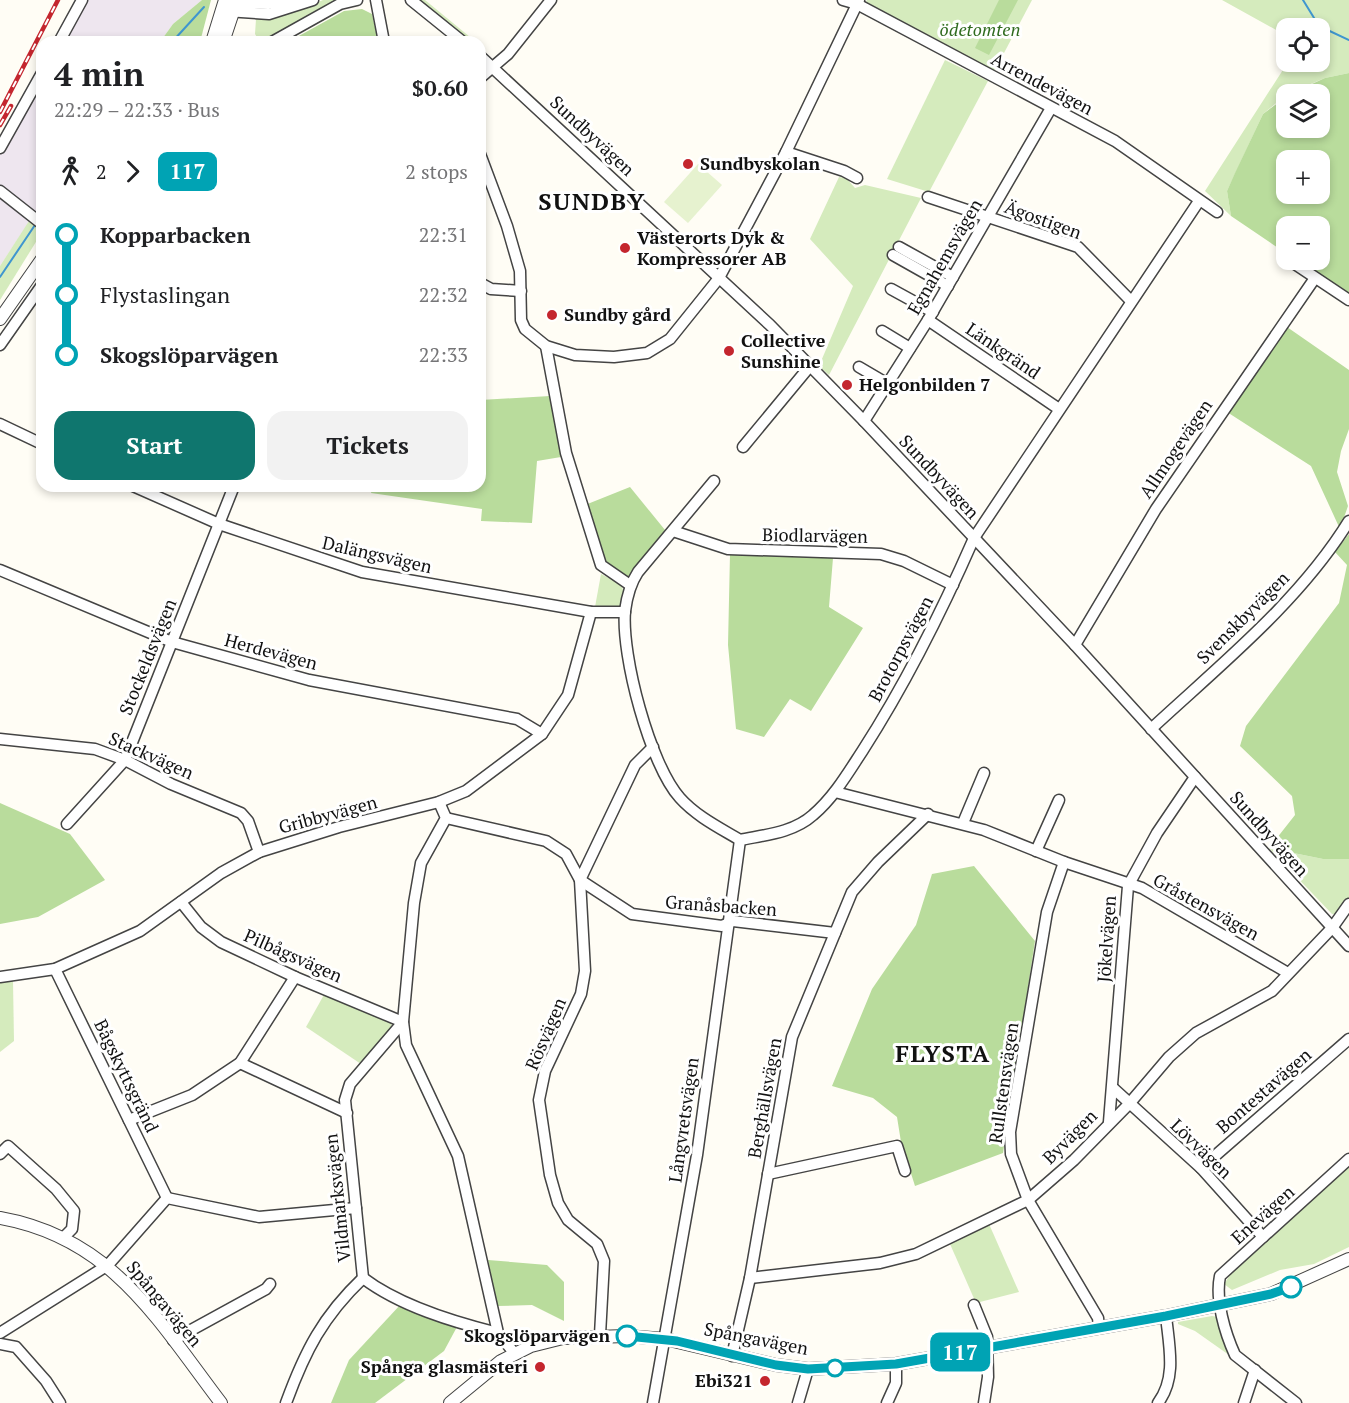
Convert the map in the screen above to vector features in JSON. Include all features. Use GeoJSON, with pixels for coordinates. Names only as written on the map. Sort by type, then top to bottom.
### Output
{"type":"FeatureCollection","features":[{"type":"Feature","properties":{"kind":"street"},"geometry":{"type":"LineString","coordinates":[[62,36],[82,0]]}},
{"type":"Feature","properties":{"kind":"street"},"geometry":{"type":"LineString","coordinates":[[230,5],[268,4],[296,0]]}},
{"type":"Feature","properties":{"kind":"street"},"geometry":{"type":"LineString","coordinates":[[230,5],[269,14],[314,0]]}},
{"type":"Feature","properties":{"kind":"street"},"geometry":{"type":"LineString","coordinates":[[283,36],[340,4],[357,0]]}},
{"type":"Feature","properties":{"kind":"street"},"geometry":{"type":"LineString","coordinates":[[376,0],[383,36]]}},
{"type":"Feature","properties":{"kind":"street"},"geometry":{"type":"LineString","coordinates":[[411,0],[456,36]]}},
{"type":"Feature","properties":{"kind":"street"},"geometry":{"type":"LineString","coordinates":[[486,71],[508,54],[551,0]]}},
{"type":"Feature","properties":{"kind":"street","name":"Arrendevägen"},"geometry":{"type":"LineString","coordinates":[[843,0],[858,2],[1115,141],[1198,201],[1217,212]]}},
{"type":"Feature","properties":{"kind":"street"},"geometry":{"type":"LineString","coordinates":[[486,170],[507,226],[520,272],[523,327],[546,346],[576,354],[604,357],[647,353],[670,339],[719,278],[786,152],[858,2]]}},
{"type":"Feature","properties":{"kind":"street"},"geometry":{"type":"LineString","coordinates":[[215,36],[230,5]]}},
{"type":"Feature","properties":{"kind":"street"},"geometry":{"type":"LineString","coordinates":[[224,36],[230,5]]}},
{"type":"Feature","properties":{"kind":"street","name":"Sundbyvägen"},"geometry":{"type":"LineString","coordinates":[[486,61],[810,366],[1076,645],[1349,946]]}},
{"type":"Feature","properties":{"kind":"street"},"geometry":{"type":"LineString","coordinates":[[0,148],[36,84]]}},
{"type":"Feature","properties":{"kind":"street","name":"Egnahemsvägen"},"geometry":{"type":"LineString","coordinates":[[864,422],[931,316],[1052,108]]}},
{"type":"Feature","properties":{"kind":"street"},"geometry":{"type":"LineString","coordinates":[[786,152],[844,171],[857,178]]}},
{"type":"Feature","properties":{"kind":"street"},"geometry":{"type":"LineString","coordinates":[[0,191],[36,219]]}},
{"type":"Feature","properties":{"kind":"street","name":"Ägostigen"},"geometry":{"type":"LineString","coordinates":[[928,197],[957,204],[988,217],[1078,247],[1130,300]]}},
{"type":"Feature","properties":{"kind":"street","name":"Brotorpsvägen"},"geometry":{"type":"LineString","coordinates":[[740,840],[796,826],[812,817],[835,792],[886,714],[953,585],[974,538],[1130,300],[1198,201]]}},
{"type":"Feature","properties":{"kind":"street"},"geometry":{"type":"LineString","coordinates":[[896,251],[950,282]]}},
{"type":"Feature","properties":{"kind":"street"},"geometry":{"type":"LineString","coordinates":[[0,319],[36,268]]}},
{"type":"Feature","properties":{"kind":"street"},"geometry":{"type":"LineString","coordinates":[[1304,270],[1349,300]]}},
{"type":"Feature","properties":{"kind":"street","name":"Allmogevägen"},"geometry":{"type":"LineString","coordinates":[[1076,645],[1156,509],[1315,278]]}},
{"type":"Feature","properties":{"kind":"street"},"geometry":{"type":"LineString","coordinates":[[486,286],[491,289],[521,291]]}},
{"type":"Feature","properties":{"kind":"street","name":"Länkgränd"},"geometry":{"type":"LineString","coordinates":[[891,289],[1059,409]]}},
{"type":"Feature","properties":{"kind":"street"},"geometry":{"type":"LineString","coordinates":[[0,345],[36,294]]}},
{"type":"Feature","properties":{"kind":"street"},"geometry":{"type":"LineString","coordinates":[[882,331],[910,348]]}},
{"type":"Feature","properties":{"kind":"street"},"geometry":{"type":"LineString","coordinates":[[546,346],[566,453],[601,565],[630,585]]}},
{"type":"Feature","properties":{"kind":"street"},"geometry":{"type":"LineString","coordinates":[[743,447],[810,366]]}},
{"type":"Feature","properties":{"kind":"street"},"geometry":{"type":"LineString","coordinates":[[859,367],[888,384]]}},
{"type":"Feature","properties":{"kind":"street"},"geometry":{"type":"LineString","coordinates":[[0,424],[36,441]]}},
{"type":"Feature","properties":{"kind":"street"},"geometry":{"type":"LineString","coordinates":[[714,481],[638,572],[630,585],[625,612],[626,636],[640,712],[661,769],[680,798],[708,820],[740,840]]}},
{"type":"Feature","properties":{"kind":"street","name":"Dalängsvägen"},"geometry":{"type":"LineString","coordinates":[[147,492],[219,524],[362,572],[591,612],[625,612]]}},
{"type":"Feature","properties":{"kind":"street","name":"Stockeldsvägen"},"geometry":{"type":"LineString","coordinates":[[67,824],[125,759],[232,492]]}},
{"type":"Feature","properties":{"kind":"street","name":"Svenskbyvägen"},"geometry":{"type":"LineString","coordinates":[[1151,729],[1232,655],[1294,592],[1333,547],[1349,521]]}},
{"type":"Feature","properties":{"kind":"street","name":"Biodlarvägen"},"geometry":{"type":"LineString","coordinates":[[673,531],[728,549],[881,555],[904,561],[953,585]]}},
{"type":"Feature","properties":{"kind":"street","name":"Herdevägen"},"geometry":{"type":"LineString","coordinates":[[0,570],[172,642],[309,680],[390,697],[518,719],[542,734]]}},
{"type":"Feature","properties":{"kind":"street","name":"Gribbyvägen"},"geometry":{"type":"LineString","coordinates":[[0,977],[55,969],[140,931],[221,873],[259,852],[339,827],[439,802],[466,791],[506,764],[542,734],[568,695],[591,612]]}},
{"type":"Feature","properties":{"kind":"street","name":"Stackvägen"},"geometry":{"type":"LineString","coordinates":[[0,739],[95,749],[125,759],[171,784],[241,813],[248,821],[259,852]]}},
{"type":"Feature","properties":{"kind":"street","name":"Rösvägen"},"geometry":{"type":"LineString","coordinates":[[600,1335],[604,1261],[597,1244],[568,1220],[558,1203],[550,1175],[539,1100],[545,1071],[581,994],[585,970],[579,880],[635,765],[653,747]]}},
{"type":"Feature","properties":{"kind":"street"},"geometry":{"type":"LineString","coordinates":[[963,824],[984,773]]}},
{"type":"Feature","properties":{"kind":"street","name":"Jökelvägen"},"geometry":{"type":"LineString","coordinates":[[1109,1122],[1128,885],[1157,832],[1195,777]]}},
{"type":"Feature","properties":{"kind":"street","name":"Gråstensvägen"},"geometry":{"type":"LineString","coordinates":[[835,792],[963,824],[1128,885],[1142,888],[1288,974]]}},
{"type":"Feature","properties":{"kind":"street"},"geometry":{"type":"LineString","coordinates":[[1036,851],[1059,800]]}},
{"type":"Feature","properties":{"kind":"street"},"geometry":{"type":"LineString","coordinates":[[439,802],[446,818]]}},
{"type":"Feature","properties":{"kind":"street","name":"Berghällsvägen"},"geometry":{"type":"LineString","coordinates":[[732,1356],[750,1278],[792,1037],[852,892],[878,862],[928,814]]}},
{"type":"Feature","properties":{"kind":"street"},"geometry":{"type":"LineString","coordinates":[[446,818],[546,842],[566,854],[579,880]]}},
{"type":"Feature","properties":{"kind":"street"},"geometry":{"type":"LineString","coordinates":[[446,818],[421,863],[414,903],[404,1022],[410,1054],[421,1080],[446,1125],[458,1156],[498,1333],[515,1354]]}},
{"type":"Feature","properties":{"kind":"street","name":"Långvretsvägen"},"geometry":{"type":"LineString","coordinates":[[653,1403],[697,1155],[740,840]]}},
{"type":"Feature","properties":{"kind":"street","name":"Rullstensvägen"},"geometry":{"type":"LineString","coordinates":[[1064,862],[1047,912],[1011,1132],[1011,1155],[1028,1200],[1098,1318],[1099,1327]]}},
{"type":"Feature","properties":{"kind":"street","name":"Granåsbacken"},"geometry":{"type":"LineString","coordinates":[[579,880],[632,914],[722,926],[733,921],[835,933]]}},
{"type":"Feature","properties":{"kind":"street","name":"Pilbågsvägen"},"geometry":{"type":"LineString","coordinates":[[181,902],[201,927],[221,942],[295,977],[404,1022]]}},
{"type":"Feature","properties":{"kind":"street","name":"Byvägen"},"geometry":{"type":"LineString","coordinates":[[750,1278],[880,1263],[916,1254],[1028,1200],[1074,1160],[1129,1104],[1169,1057],[1196,1033],[1272,991],[1332,928],[1349,904]]}},
{"type":"Feature","properties":{"kind":"street","name":"Bågskyttsgränd"},"geometry":{"type":"LineString","coordinates":[[55,969],[167,1198]]}},
{"type":"Feature","properties":{"kind":"street"},"geometry":{"type":"LineString","coordinates":[[129,1120],[192,1095],[240,1063],[295,977]]}},
{"type":"Feature","properties":{"kind":"street","name":"Vildmarksvägen"},"geometry":{"type":"LineString","coordinates":[[286,1403],[301,1362],[319,1329],[339,1301],[363,1278],[345,1100],[351,1083],[404,1022]]}},
{"type":"Feature","properties":{"kind":"street","name":"Bontestavägen"},"geometry":{"type":"LineString","coordinates":[[1201,1168],[1349,1039]]}},
{"type":"Feature","properties":{"kind":"street"},"geometry":{"type":"LineString","coordinates":[[240,1063],[347,1113]]}},
{"type":"Feature","properties":{"kind":"street","name":"Lövvägen"},"geometry":{"type":"LineString","coordinates":[[1113,1088],[1201,1168],[1263,1237]]}},
{"type":"Feature","properties":{"kind":"street"},"geometry":{"type":"LineString","coordinates":[[0,1137],[4,1150],[56,1189],[74,1211],[72,1229],[64,1237]]}},
{"type":"Feature","properties":{"kind":"street"},"geometry":{"type":"LineString","coordinates":[[768,1174],[897,1146],[905,1171]]}},
{"type":"Feature","properties":{"kind":"street","name":"Enevägen"},"geometry":{"type":"LineString","coordinates":[[1296,1403],[1235,1355],[1221,1304],[1218,1287],[1220,1276],[1349,1160]]}},
{"type":"Feature","properties":{"kind":"street"},"geometry":{"type":"LineString","coordinates":[[0,1333],[108,1265],[167,1198],[259,1217],[356,1208]]}},
{"type":"Feature","properties":{"kind":"street","name":"Spångavägen"},"geometry":{"type":"LineString","coordinates":[[0,1218],[34,1225],[64,1237],[108,1265],[135,1290],[221,1403]]}},
{"type":"Feature","properties":{"kind":"street","name":"Spångavägen"},"geometry":{"type":"LineString","coordinates":[[450,1403],[501,1361],[531,1346],[563,1338],[600,1335],[665,1339],[732,1356],[808,1369],[896,1364],[1166,1316],[1271,1294],[1349,1259]]}},
{"type":"Feature","properties":{"kind":"street"},"geometry":{"type":"LineString","coordinates":[[363,1278],[381,1292],[467,1326],[498,1333]]}},
{"type":"Feature","properties":{"kind":"street"},"geometry":{"type":"LineString","coordinates":[[173,1340],[266,1289],[270,1284]]}},
{"type":"Feature","properties":{"kind":"street"},"geometry":{"type":"LineString","coordinates":[[974,1305],[987,1337],[988,1377],[984,1403]]}},
{"type":"Feature","properties":{"kind":"street"},"geometry":{"type":"LineString","coordinates":[[1158,1403],[1168,1390],[1170,1371],[1166,1316]]}},
{"type":"Feature","properties":{"kind":"street"},"geometry":{"type":"LineString","coordinates":[[0,1344],[16,1347],[46,1381],[60,1403]]}},
{"type":"Feature","properties":{"kind":"street"},"geometry":{"type":"LineString","coordinates":[[887,1403],[896,1383],[896,1364]]}},
{"type":"Feature","properties":{"kind":"street"},"geometry":{"type":"LineString","coordinates":[[798,1403],[808,1369]]}},
{"type":"Feature","properties":{"kind":"street"},"geometry":{"type":"LineString","coordinates":[[1244,1403],[1255,1370]]}},
{"type":"Feature","properties":{"kind":"shaded area"},"geometry":{"type":"Polygon","coordinates":[[[77,0],[202,0],[173,24],[164,36],[58,36],[77,0]]]}},
{"type":"Feature","properties":{"kind":"shaded area"},"geometry":{"type":"Polygon","coordinates":[[[36,76],[36,211],[0,266],[0,139],[36,76]]]}},
{"type":"Feature","properties":{"kind":"green space"},"geometry":{"type":"Polygon","coordinates":[[[202,0],[211,0],[202,36],[164,36],[173,24],[202,0]]]}},
{"type":"Feature","properties":{"kind":"green space"},"geometry":{"type":"Polygon","coordinates":[[[323,0],[338,0],[275,36],[256,36],[255,34],[256,19],[294,12],[323,0]]]}},
{"type":"Feature","properties":{"kind":"green space"},"geometry":{"type":"Polygon","coordinates":[[[419,0],[425,0],[469,36],[463,36],[419,0]]]}},
{"type":"Feature","properties":{"kind":"green space","name":"ödetomten"},"geometry":{"type":"Polygon","coordinates":[[[867,0],[1032,0],[995,70],[926,42],[863,8],[867,0]]]}},
{"type":"Feature","properties":{"kind":"green space"},"geometry":{"type":"Polygon","coordinates":[[[999,0],[1018,0],[989,55],[975,48],[999,0]]]}},
{"type":"Feature","properties":{"kind":"green space"},"geometry":{"type":"Polygon","coordinates":[[[1222,0],[1349,0],[1349,73],[1325,78],[1311,84],[1276,84],[1276,103],[1263,114],[1227,191],[1231,216],[1205,191],[1282,72],[1330,72],[1330,18],[1276,18],[1276,30],[1222,0]]]}},
{"type":"Feature","properties":{"kind":"green space"},"geometry":{"type":"Polygon","coordinates":[[[362,9],[372,14],[377,36],[299,36],[344,11],[362,9]]]}},
{"type":"Feature","properties":{"kind":"green space"},"geometry":{"type":"Polygon","coordinates":[[[945,60],[988,81],[929,192],[887,179],[945,60]]]}},
{"type":"Feature","properties":{"kind":"green space"},"geometry":{"type":"Polygon","coordinates":[[[1349,73],[1349,296],[1310,270],[1330,270],[1330,216],[1276,216],[1276,247],[1231,216],[1227,191],[1263,114],[1276,104],[1276,138],[1330,138],[1330,84],[1312,84],[1325,78],[1349,73]]]}},
{"type":"Feature","properties":{"kind":"green space"},"geometry":{"type":"Polygon","coordinates":[[[698,164],[722,185],[688,223],[664,202],[698,164]]]}},
{"type":"Feature","properties":{"kind":"green space"},"geometry":{"type":"Polygon","coordinates":[[[839,177],[846,178],[855,188],[865,185],[921,198],[829,375],[819,366],[853,286],[810,239],[839,177]]]}},
{"type":"Feature","properties":{"kind":"green space"},"geometry":{"type":"Polygon","coordinates":[[[29,221],[36,227],[36,242],[0,300],[0,266],[29,221]]]}},
{"type":"Feature","properties":{"kind":"green space"},"geometry":{"type":"Polygon","coordinates":[[[1287,327],[1349,370],[1349,429],[1337,472],[1348,506],[1340,529],[1311,466],[1227,412],[1287,327]]]}},
{"type":"Feature","properties":{"kind":"green space"},"geometry":{"type":"Polygon","coordinates":[[[550,396],[561,457],[537,461],[532,523],[481,521],[482,509],[371,493],[486,492],[486,400],[550,396]]]}},
{"type":"Feature","properties":{"kind":"green space"},"geometry":{"type":"Polygon","coordinates":[[[630,487],[665,530],[627,578],[605,562],[585,505],[630,487]]]}},
{"type":"Feature","properties":{"kind":"green space"},"geometry":{"type":"Polygon","coordinates":[[[1349,534],[1349,859],[1323,859],[1269,848],[1295,815],[1292,796],[1240,746],[1246,726],[1339,603],[1347,565],[1335,552],[1349,534]]]}},
{"type":"Feature","properties":{"kind":"green space"},"geometry":{"type":"Polygon","coordinates":[[[730,554],[833,558],[829,607],[863,628],[811,711],[790,699],[764,737],[736,729],[728,645],[730,554]]]}},
{"type":"Feature","properties":{"kind":"green space"},"geometry":{"type":"Polygon","coordinates":[[[601,574],[621,584],[624,593],[620,606],[595,607],[601,574]]]}},
{"type":"Feature","properties":{"kind":"green space"},"geometry":{"type":"Polygon","coordinates":[[[0,803],[70,834],[105,880],[38,917],[0,924],[0,803]]]}},
{"type":"Feature","properties":{"kind":"green space"},"geometry":{"type":"Polygon","coordinates":[[[1269,848],[1323,859],[1349,859],[1349,900],[1339,914],[1332,914],[1269,848]]]}},
{"type":"Feature","properties":{"kind":"green space"},"geometry":{"type":"Polygon","coordinates":[[[974,866],[1035,941],[1003,1153],[915,1186],[901,1142],[897,1117],[873,1098],[832,1086],[872,989],[916,925],[932,874],[974,866]]]}},
{"type":"Feature","properties":{"kind":"green space"},"geometry":{"type":"Polygon","coordinates":[[[13,981],[14,1041],[0,1052],[0,983],[13,981]]]}},
{"type":"Feature","properties":{"kind":"green space"},"geometry":{"type":"Polygon","coordinates":[[[325,993],[392,1022],[391,1028],[361,1064],[306,1027],[325,993]]]}},
{"type":"Feature","properties":{"kind":"green space"},"geometry":{"type":"Polygon","coordinates":[[[1349,1165],[1349,1247],[1314,1264],[1280,1270],[1232,1290],[1224,1284],[1230,1275],[1349,1165]]]}},
{"type":"Feature","properties":{"kind":"green space"},"geometry":{"type":"Polygon","coordinates":[[[989,1224],[1019,1292],[976,1303],[950,1244],[989,1224]]]}},
{"type":"Feature","properties":{"kind":"green space"},"geometry":{"type":"Polygon","coordinates":[[[488,1260],[547,1265],[564,1282],[564,1321],[532,1305],[497,1306],[488,1260]]]}},
{"type":"Feature","properties":{"kind":"green space"},"geometry":{"type":"Polygon","coordinates":[[[401,1304],[458,1325],[444,1351],[375,1403],[331,1403],[349,1360],[401,1304]]]}},
{"type":"Feature","properties":{"kind":"green space"},"geometry":{"type":"Polygon","coordinates":[[[1218,1317],[1229,1355],[1195,1331],[1178,1324],[1178,1322],[1218,1317]]]}},
{"type":"Feature","properties":{"kind":"waterway"},"geometry":{"type":"LineString","coordinates":[[1303,0],[1319,26],[1349,40]]}},
{"type":"Feature","properties":{"kind":"waterway"},"geometry":{"type":"LineString","coordinates":[[177,36],[204,7]]}},
{"type":"Feature","properties":{"kind":"waterway"},"geometry":{"type":"LineString","coordinates":[[0,277],[35,225]]}},
{"type":"Feature","properties":{"kind":"railway"},"geometry":{"type":"LineString","coordinates":[[39,36],[58,0]]}},
{"type":"Feature","properties":{"kind":"railway"},"geometry":{"type":"LineString","coordinates":[[0,112],[36,42]]}},
{"type":"Feature","properties":{"kind":"railway"},"geometry":{"type":"LineString","coordinates":[[0,125],[11,106]]}},
{"type":"Feature","properties":{"kind":"bus line","name":"117"},"geometry":{"type":"LineString","coordinates":[[627,1336],[677,1341],[732,1356],[808,1369],[896,1364],[1166,1316],[1271,1294],[1291,1287]]}},
{"type":"Feature","properties":{"kind":"place","name":"Sundbyskolan"},"geometry":{"type":"Point","coordinates":[688,164]}},
{"type":"Feature","properties":{"kind":"place","name":"Västerorts Dyk & Kompressorer AB"},"geometry":{"type":"Point","coordinates":[625,248]}},
{"type":"Feature","properties":{"kind":"place","name":"Sundby gård"},"geometry":{"type":"Point","coordinates":[552,315]}},
{"type":"Feature","properties":{"kind":"place","name":"Collective Sunshine"},"geometry":{"type":"Point","coordinates":[729,351]}},
{"type":"Feature","properties":{"kind":"place","name":"Helgonbilden 7"},"geometry":{"type":"Point","coordinates":[847,385]}},
{"type":"Feature","properties":{"kind":"place","name":"Skogslöparvägen"},"geometry":{"type":"Point","coordinates":[627,1336]}},
{"type":"Feature","properties":{"kind":"place","name":"Spånga glasmästeri"},"geometry":{"type":"Point","coordinates":[540,1367]}},
{"type":"Feature","properties":{"kind":"place","name":"Ebi321"},"geometry":{"type":"Point","coordinates":[765,1381]}},
{"type":"Feature","properties":{"kind":"district","name":"SUNDBY"},"geometry":{"type":"Point","coordinates":[592,202]}},
{"type":"Feature","properties":{"kind":"district","name":"FLYSTA"},"geometry":{"type":"Point","coordinates":[943,1054]}}]}
